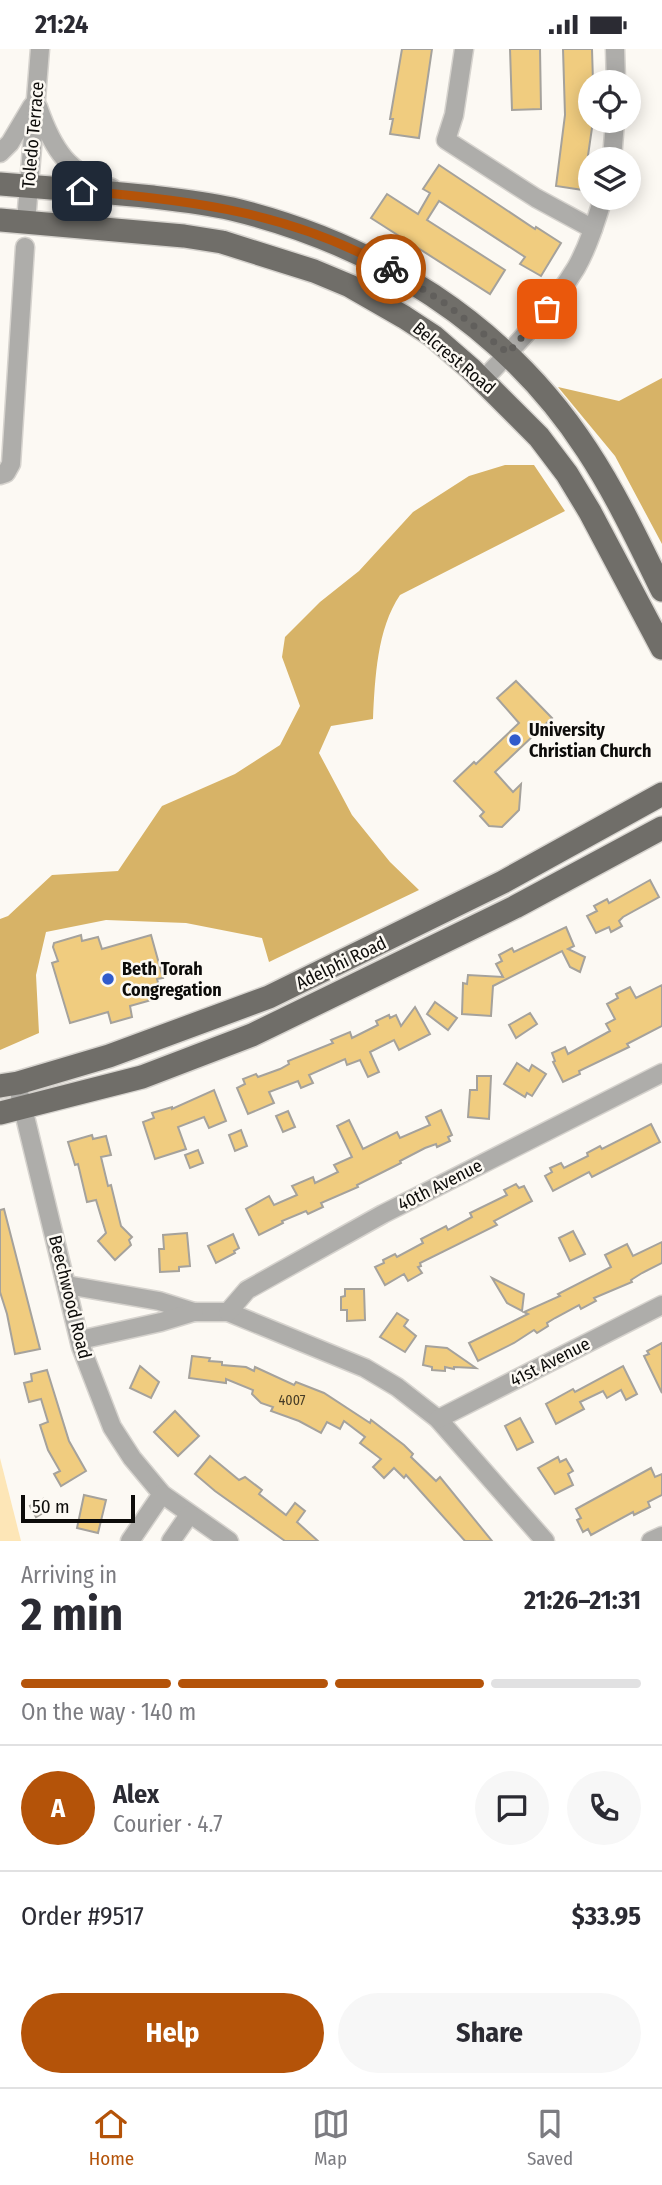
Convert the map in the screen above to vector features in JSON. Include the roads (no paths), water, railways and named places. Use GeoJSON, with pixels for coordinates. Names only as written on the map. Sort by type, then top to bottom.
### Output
{"type":"FeatureCollection","features":[{"type":"Feature","properties":{"kind":"main road","name":"Belcrest Road"},"geometry":{"type":"LineString","coordinates":[[0,184],[132,195],[232,209],[329,239],[370,257],[412,281],[477,327],[508,353],[559,411],[587,450],[630,525],[662,590]]}},
{"type":"Feature","properties":{"kind":"main road","name":"Belcrest Road"},"geometry":{"type":"LineString","coordinates":[[0,220],[184,236],[222,242],[287,261],[350,286],[395,312],[433,337],[483,380],[538,437],[567,474],[618,562],[662,648]]}},
{"type":"Feature","properties":{"kind":"main road","name":"Adelphi Road"},"geometry":{"type":"LineString","coordinates":[[9,1084],[109,1056],[294,986],[503,882],[662,794]]}},
{"type":"Feature","properties":{"kind":"main road","name":"Adelphi Road"},"geometry":{"type":"LineString","coordinates":[[11,1111],[142,1077],[252,1035],[515,907],[662,828]]}},
{"type":"Feature","properties":{"kind":"street","name":"Toledo Terrace"},"geometry":{"type":"LineString","coordinates":[[26,222],[40,49]]}},
{"type":"Feature","properties":{"kind":"street"},"geometry":{"type":"LineString","coordinates":[[464,49],[454,115],[446,140],[536,198],[593,229]]}},
{"type":"Feature","properties":{"kind":"street"},"geometry":{"type":"LineString","coordinates":[[615,49],[616,70]]}},
{"type":"Feature","properties":{"kind":"street"},"geometry":{"type":"LineString","coordinates":[[0,153],[10,143],[36,100]]}},
{"type":"Feature","properties":{"kind":"street"},"geometry":{"type":"LineString","coordinates":[[36,100],[47,133],[67,163],[82,175],[132,195]]}},
{"type":"Feature","properties":{"kind":"street"},"geometry":{"type":"LineString","coordinates":[[483,380],[547,309],[577,267],[599,210]]}},
{"type":"Feature","properties":{"kind":"street"},"geometry":{"type":"LineString","coordinates":[[0,475],[6,473],[11,464],[26,247]]}},
{"type":"Feature","properties":{"kind":"street","name":"40th Avenue"},"geometry":{"type":"LineString","coordinates":[[228,1312],[247,1290],[383,1214],[662,1073]]}},
{"type":"Feature","properties":{"kind":"street","name":"Beechwood Road"},"geometry":{"type":"LineString","coordinates":[[9,1084],[11,1111],[67,1285],[80,1340],[96,1390],[112,1427],[132,1458],[162,1494],[229,1541]]}},
{"type":"Feature","properties":{"kind":"street"},"geometry":{"type":"LineString","coordinates":[[67,1285],[159,1301],[194,1312]]}},
{"type":"Feature","properties":{"kind":"street","name":"41st Avenue"},"geometry":{"type":"LineString","coordinates":[[438,1419],[662,1305]]}},
{"type":"Feature","properties":{"kind":"street"},"geometry":{"type":"LineString","coordinates":[[80,1340],[194,1312],[228,1312],[365,1368],[397,1387],[438,1419],[545,1541]]}},
{"type":"Feature","properties":{"kind":"street"},"geometry":{"type":"LineString","coordinates":[[130,1541],[162,1494]]}},
{"type":"Feature","properties":{"kind":"street"},"geometry":{"type":"LineString","coordinates":[[171,1541],[189,1515]]}},
{"type":"Feature","properties":{"kind":"street"},"geometry":{"type":"LineString","coordinates":[[652,1541],[662,1536]]}},
{"type":"Feature","properties":{"kind":"place","name":"University Christian Church"},"geometry":{"type":"Point","coordinates":[515,740]}},
{"type":"Feature","properties":{"kind":"place","name":"Beth Torah Congregation"},"geometry":{"type":"Point","coordinates":[108,979]}}]}
